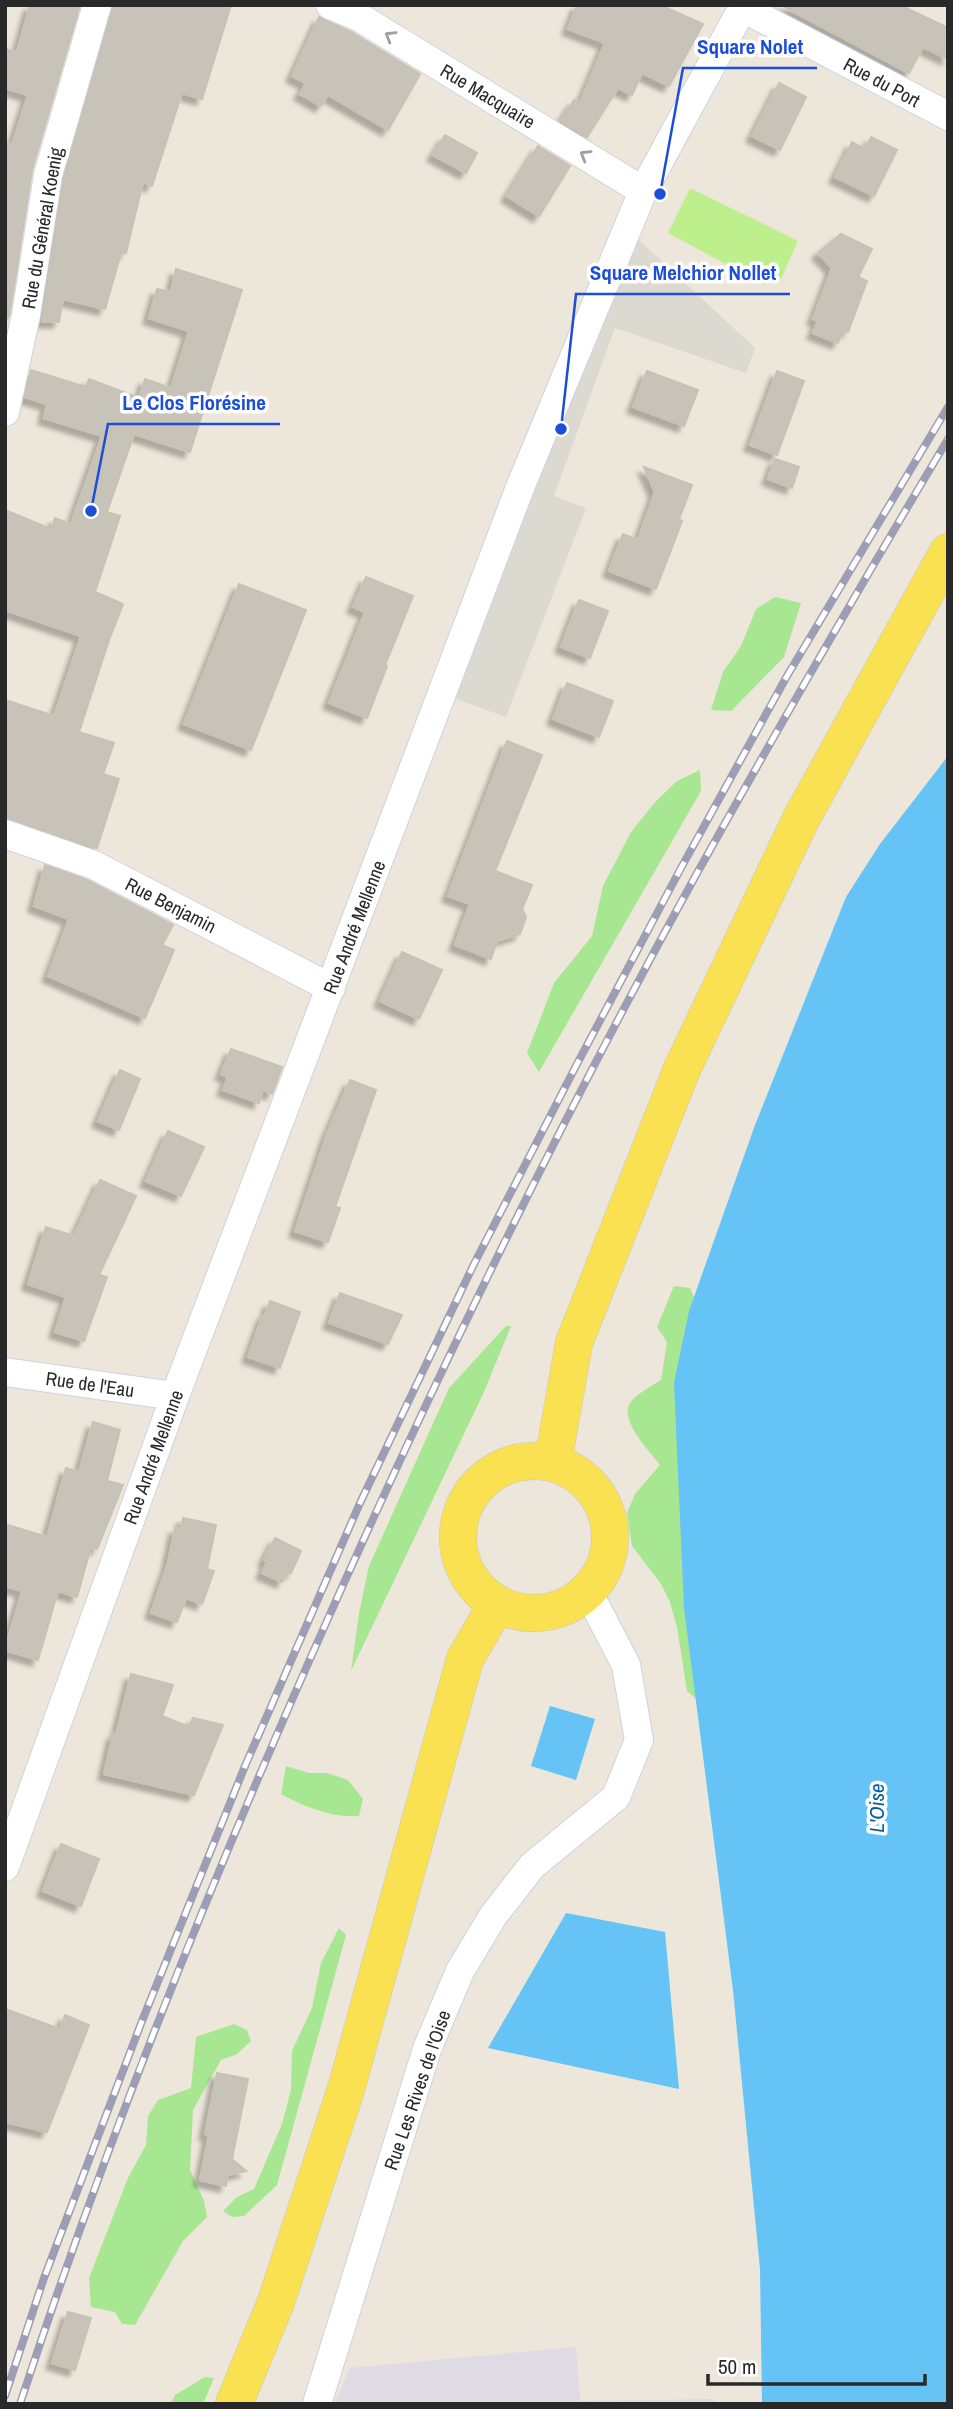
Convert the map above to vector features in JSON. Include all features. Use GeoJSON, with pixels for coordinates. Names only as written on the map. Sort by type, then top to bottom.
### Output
{"type":"FeatureCollection","features":[{"type":"Feature","properties":{"kind":"main road"},"geometry":{"type":"LineString","coordinates":[[553,1462],[573,1343],[682,1069],[802,819],[948,552]]}},
{"type":"Feature","properties":{"kind":"main road"},"geometry":{"type":"LineString","coordinates":[[528,1460],[553,1462],[574,1471],[592,1486],[605,1506],[611,1528],[610,1552],[602,1573],[588,1592],[568,1606],[544,1613],[520,1612],[497,1604],[478,1589],[464,1569],[458,1545],[459,1521],[468,1498],[484,1479],[505,1466],[528,1460]]}},
{"type":"Feature","properties":{"kind":"main road"},"geometry":{"type":"LineString","coordinates":[[234,2404],[276,2302],[346,2089],[465,1659],[497,1604]]}},
{"type":"Feature","properties":{"kind":"street","name":"Rue du Général Koenig"},"geometry":{"type":"LineString","coordinates":[[5,412],[26,315],[48,175],[97,5]]}},
{"type":"Feature","properties":{"kind":"street","name":"Rue Macquaire"},"geometry":{"type":"LineString","coordinates":[[330,5],[359,18],[643,191]]}},
{"type":"Feature","properties":{"kind":"street","name":"Rue André Mellenne"},"geometry":{"type":"LineString","coordinates":[[5,1867],[175,1396],[522,485],[643,191],[743,6]]}},
{"type":"Feature","properties":{"kind":"street","name":"Rue du Port"},"geometry":{"type":"LineString","coordinates":[[743,6],[948,116]]}},
{"type":"Feature","properties":{"kind":"street","name":"Rue Benjamin"},"geometry":{"type":"LineString","coordinates":[[5,834],[94,864],[331,988]]}},
{"type":"Feature","properties":{"kind":"street","name":"Rue de l'Eau"},"geometry":{"type":"LineString","coordinates":[[5,1372],[175,1396]]}},
{"type":"Feature","properties":{"kind":"street","name":"Rue Les Rives de l'Oise"},"geometry":{"type":"LineString","coordinates":[[317,2404],[427,2049],[460,1971],[493,1916],[532,1867],[616,1797],[639,1740],[626,1665],[588,1592]]}},
{"type":"Feature","properties":{"kind":"shaded area"},"geometry":{"type":"Polygon","coordinates":[[[627,229],[755,348],[746,373],[615,328],[554,496],[586,508],[506,717],[442,694],[627,229]]]}},
{"type":"Feature","properties":{"kind":"shaded area"},"geometry":{"type":"Polygon","coordinates":[[[576,2347],[580,2401],[715,2399],[714,2404],[335,2404],[350,2368],[576,2347]]]}},
{"type":"Feature","properties":{"kind":"green space"},"geometry":{"type":"Polygon","coordinates":[[[690,188],[798,241],[781,279],[772,274],[765,285],[668,233],[690,188]]]}},
{"type":"Feature","properties":{"kind":"green space"},"geometry":{"type":"Polygon","coordinates":[[[775,597],[801,603],[784,657],[731,711],[711,710],[723,672],[741,646],[756,609],[775,597]]]}},
{"type":"Feature","properties":{"kind":"green space"},"geometry":{"type":"Polygon","coordinates":[[[700,770],[701,791],[539,1072],[527,1053],[554,983],[592,936],[603,886],[631,832],[656,801],[677,781],[700,770]]]}},
{"type":"Feature","properties":{"kind":"green space"},"geometry":{"type":"Polygon","coordinates":[[[674,1286],[690,1288],[699,1308],[706,1707],[687,1691],[677,1627],[670,1602],[661,1584],[632,1546],[627,1513],[635,1494],[660,1465],[637,1436],[628,1410],[636,1396],[661,1380],[667,1342],[657,1327],[674,1286]]]}},
{"type":"Feature","properties":{"kind":"green space"},"geometry":{"type":"Polygon","coordinates":[[[506,1326],[511,1326],[484,1392],[351,1671],[369,1566],[449,1388],[506,1326]]]}},
{"type":"Feature","properties":{"kind":"green space"},"geometry":{"type":"Polygon","coordinates":[[[286,1766],[309,1773],[327,1773],[348,1780],[363,1799],[359,1816],[319,1811],[281,1794],[286,1766]]]}},
{"type":"Feature","properties":{"kind":"green space"},"geometry":{"type":"Polygon","coordinates":[[[339,1928],[346,1935],[277,2185],[244,2216],[232,2217],[223,2211],[237,2197],[254,2189],[282,2124],[291,2090],[292,2051],[312,2008],[321,1963],[339,1928]]]}},
{"type":"Feature","properties":{"kind":"green space"},"geometry":{"type":"Polygon","coordinates":[[[234,2024],[247,2030],[251,2041],[237,2054],[221,2060],[193,2110],[190,2170],[204,2201],[207,2217],[183,2241],[135,2325],[122,2324],[115,2312],[91,2307],[89,2278],[128,2178],[146,2145],[148,2116],[158,2100],[191,2088],[196,2037],[234,2024]]]}},
{"type":"Feature","properties":{"kind":"green space"},"geometry":{"type":"Polygon","coordinates":[[[205,2377],[214,2378],[203,2404],[171,2404],[175,2395],[205,2377]]]}},
{"type":"Feature","properties":{"kind":"water","name":"L'Oise"},"geometry":{"type":"Polygon","coordinates":[[[948,756],[948,2404],[762,2404],[760,2269],[733,1990],[684,1608],[674,1383],[689,1311],[755,1125],[846,897],[880,844],[948,756]]]}},
{"type":"Feature","properties":{"kind":"water"},"geometry":{"type":"Polygon","coordinates":[[[550,1706],[595,1719],[576,1780],[531,1766],[550,1706]]]}},
{"type":"Feature","properties":{"kind":"water"},"geometry":{"type":"Polygon","coordinates":[[[566,1913],[665,1932],[679,2089],[488,2048],[566,1913]]]}},
{"type":"Feature","properties":{"kind":"building"},"geometry":{"type":"Polygon","coordinates":[[[30,5],[80,5],[32,170],[10,312],[8,318],[5,318],[5,143],[12,145],[28,95],[5,88],[5,49],[17,52],[30,5]]]}},
{"type":"Feature","properties":{"kind":"building"},"geometry":{"type":"Polygon","coordinates":[[[113,5],[231,5],[202,99],[182,93],[152,186],[143,182],[126,253],[121,253],[105,309],[63,299],[59,322],[42,321],[64,179],[113,5]]]}},
{"type":"Feature","properties":{"kind":"building"},"geometry":{"type":"Polygon","coordinates":[[[577,5],[660,5],[703,24],[669,86],[642,73],[632,95],[618,88],[587,137],[561,121],[574,100],[580,103],[605,43],[568,29],[577,5]]]}},
{"type":"Feature","properties":{"kind":"building"},"geometry":{"type":"Polygon","coordinates":[[[781,5],[900,5],[948,28],[948,59],[923,47],[909,73],[781,5]]]}},
{"type":"Feature","properties":{"kind":"building"},"geometry":{"type":"Polygon","coordinates":[[[319,17],[351,32],[420,74],[388,130],[328,95],[321,106],[300,94],[306,83],[292,76],[319,17]]]}},
{"type":"Feature","properties":{"kind":"building"},"geometry":{"type":"Polygon","coordinates":[[[779,83],[806,97],[780,150],[752,136],[779,83]]]}},
{"type":"Feature","properties":{"kind":"building"},"geometry":{"type":"Polygon","coordinates":[[[445,135],[477,153],[466,173],[433,155],[445,135]]]}},
{"type":"Feature","properties":{"kind":"building"},"geometry":{"type":"Polygon","coordinates":[[[871,137],[897,150],[874,196],[835,177],[852,142],[865,149],[871,137]]]}},
{"type":"Feature","properties":{"kind":"building"},"geometry":{"type":"Polygon","coordinates":[[[538,146],[570,166],[539,216],[507,196],[538,146]]]}},
{"type":"Feature","properties":{"kind":"building"},"geometry":{"type":"Polygon","coordinates":[[[841,234],[872,249],[858,277],[867,281],[848,332],[843,330],[838,343],[813,333],[818,321],[813,319],[832,268],[818,253],[841,234]]]}},
{"type":"Feature","properties":{"kind":"building"},"geometry":{"type":"Polygon","coordinates":[[[176,269],[242,290],[190,452],[134,434],[107,512],[120,516],[95,592],[123,604],[79,732],[114,743],[103,774],[119,779],[97,848],[5,818],[5,700],[54,716],[81,636],[5,610],[5,510],[51,529],[55,518],[71,524],[102,436],[44,418],[47,404],[25,397],[31,370],[86,387],[89,379],[139,398],[145,379],[171,388],[189,331],[149,318],[157,289],[171,292],[176,269]]]}},
{"type":"Feature","properties":{"kind":"building"},"geometry":{"type":"Polygon","coordinates":[[[647,371],[698,390],[684,426],[633,407],[647,371]]]}},
{"type":"Feature","properties":{"kind":"building"},"geometry":{"type":"Polygon","coordinates":[[[777,371],[804,381],[777,455],[750,445],[777,371]]]}},
{"type":"Feature","properties":{"kind":"building"},"geometry":{"type":"Polygon","coordinates":[[[775,459],[799,467],[792,488],[768,479],[775,459]]]}},
{"type":"Feature","properties":{"kind":"building"},"geometry":{"type":"Polygon","coordinates":[[[644,467],[692,485],[679,519],[682,521],[656,589],[609,571],[623,534],[638,540],[655,492],[644,467]]]}},
{"type":"Feature","properties":{"kind":"building"},"geometry":{"type":"Polygon","coordinates":[[[366,577],[413,596],[367,718],[329,703],[365,612],[353,607],[366,577]]]}},
{"type":"Feature","properties":{"kind":"building"},"geometry":{"type":"Polygon","coordinates":[[[239,584],[306,610],[251,750],[184,724],[239,584]]]}},
{"type":"Feature","properties":{"kind":"building"},"geometry":{"type":"Polygon","coordinates":[[[579,600],[608,611],[590,658],[561,647],[579,600]]]}},
{"type":"Feature","properties":{"kind":"building"},"geometry":{"type":"Polygon","coordinates":[[[567,683],[613,701],[599,737],[553,719],[567,683]]]}},
{"type":"Feature","properties":{"kind":"building"},"geometry":{"type":"Polygon","coordinates":[[[507,741],[542,755],[495,871],[532,885],[522,909],[526,917],[520,934],[497,941],[491,959],[455,945],[470,904],[448,896],[507,741]]]}},
{"type":"Feature","properties":{"kind":"building"},"geometry":{"type":"Polygon","coordinates":[[[45,865],[87,880],[173,925],[162,945],[174,950],[145,1018],[48,976],[69,919],[34,906],[45,865]]]}},
{"type":"Feature","properties":{"kind":"building"},"geometry":{"type":"Polygon","coordinates":[[[402,952],[442,970],[419,1019],[380,1001],[402,952]]]}},
{"type":"Feature","properties":{"kind":"building"},"geometry":{"type":"Polygon","coordinates":[[[231,1049],[282,1067],[272,1094],[263,1090],[259,1103],[223,1090],[228,1077],[221,1074],[231,1049]]]}},
{"type":"Feature","properties":{"kind":"building"},"geometry":{"type":"Polygon","coordinates":[[[120,1070],[140,1079],[119,1130],[98,1121],[120,1070]]]}},
{"type":"Feature","properties":{"kind":"building"},"geometry":{"type":"Polygon","coordinates":[[[350,1080],[376,1090],[335,1207],[340,1208],[328,1242],[295,1231],[327,1134],[350,1080]]]}},
{"type":"Feature","properties":{"kind":"building"},"geometry":{"type":"Polygon","coordinates":[[[168,1131],[204,1147],[181,1196],[146,1181],[168,1131]]]}},
{"type":"Feature","properties":{"kind":"building"},"geometry":{"type":"Polygon","coordinates":[[[100,1180],[136,1196],[99,1275],[107,1277],[84,1341],[55,1332],[66,1297],[28,1284],[46,1227],[74,1236],[100,1180]]]}},
{"type":"Feature","properties":{"kind":"building"},"geometry":{"type":"Polygon","coordinates":[[[340,1293],[402,1315],[388,1344],[329,1323],[340,1293]]]}},
{"type":"Feature","properties":{"kind":"building"},"geometry":{"type":"Polygon","coordinates":[[[270,1301],[300,1312],[280,1368],[248,1357],[270,1301]]]}},
{"type":"Feature","properties":{"kind":"building"},"geometry":{"type":"Polygon","coordinates":[[[93,1422],[120,1430],[107,1481],[123,1485],[97,1549],[91,1547],[77,1597],[58,1591],[38,1660],[5,1650],[22,1591],[5,1586],[5,1524],[47,1537],[66,1468],[79,1472],[93,1422]]]}},
{"type":"Feature","properties":{"kind":"building"},"geometry":{"type":"Polygon","coordinates":[[[183,1518],[216,1525],[207,1569],[214,1571],[202,1604],[186,1598],[177,1622],[151,1613],[168,1563],[175,1528],[181,1529],[183,1518]]]}},
{"type":"Feature","properties":{"kind":"building"},"geometry":{"type":"Polygon","coordinates":[[[275,1538],[301,1551],[291,1573],[287,1572],[282,1582],[262,1573],[267,1562],[264,1560],[275,1538]]]}},
{"type":"Feature","properties":{"kind":"building"},"geometry":{"type":"Polygon","coordinates":[[[131,1674],[173,1685],[162,1716],[189,1727],[193,1718],[223,1725],[194,1795],[104,1774],[131,1674]]]}},
{"type":"Feature","properties":{"kind":"building"},"geometry":{"type":"Polygon","coordinates":[[[61,1844],[99,1859],[81,1906],[43,1891],[61,1844]]]}},
{"type":"Feature","properties":{"kind":"building"},"geometry":{"type":"Polygon","coordinates":[[[5,2009],[60,2029],[65,2015],[89,2025],[47,2132],[5,2122],[5,2009]]]}},
{"type":"Feature","properties":{"kind":"building"},"geometry":{"type":"Polygon","coordinates":[[[217,2073],[248,2079],[232,2159],[246,2171],[228,2175],[226,2186],[200,2180],[209,2135],[205,2134],[217,2073]]]}},
{"type":"Feature","properties":{"kind":"building"},"geometry":{"type":"Polygon","coordinates":[[[68,2312],[91,2318],[75,2370],[52,2363],[68,2312]]]}},
{"type":"Feature","properties":{"kind":"railway"},"geometry":{"type":"LineString","coordinates":[[5,2396],[44,2278],[142,2021],[245,1766],[360,1503],[474,1264],[681,868],[787,676],[948,407]]}},
{"type":"Feature","properties":{"kind":"railway"},"geometry":{"type":"LineString","coordinates":[[20,2404],[86,2212],[195,1929],[314,1650],[450,1355],[545,1161],[644,970],[820,656],[948,439]]}},
{"type":"Feature","properties":{"kind":"place","name":"Square Nolet"},"geometry":{"type":"Point","coordinates":[660,194]}},
{"type":"Feature","properties":{"kind":"place","name":"Square Melchior Nollet"},"geometry":{"type":"Point","coordinates":[561,429]}},
{"type":"Feature","properties":{"kind":"place","name":"Le Clos Florésine"},"geometry":{"type":"Point","coordinates":[91,511]}}]}
